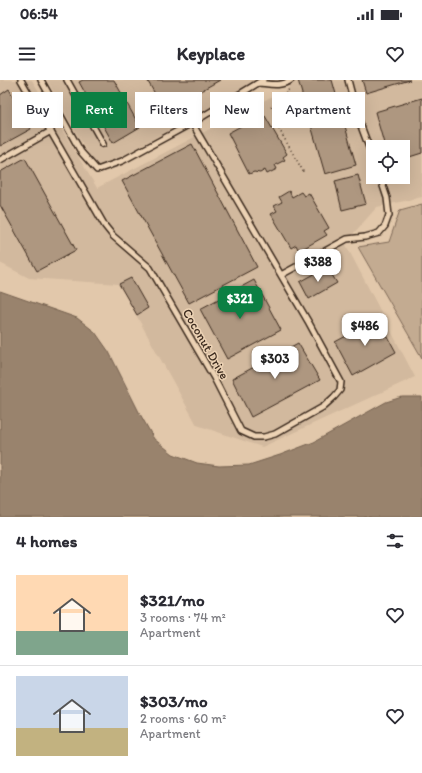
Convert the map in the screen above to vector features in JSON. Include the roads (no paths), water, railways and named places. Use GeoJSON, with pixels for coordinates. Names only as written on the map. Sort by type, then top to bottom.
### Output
{"type":"FeatureCollection","features":[{"type":"Feature","properties":{"kind":"lane","name":"Coconut Drive"},"geometry":{"type":"LineString","coordinates":[[21,80],[105,226],[113,236],[150,268],[214,378],[242,431],[254,437],[264,437],[276,434],[323,407],[340,390],[341,382],[336,372],[281,275]]}},
{"type":"Feature","properties":{"kind":"lane"},"geometry":{"type":"LineString","coordinates":[[41,80],[81,152],[97,170],[122,161],[183,128]]}},
{"type":"Feature","properties":{"kind":"lane"},"geometry":{"type":"LineString","coordinates":[[67,80],[103,144]]}},
{"type":"Feature","properties":{"kind":"lane"},"geometry":{"type":"LineString","coordinates":[[348,80],[358,118],[366,140]]}},
{"type":"Feature","properties":{"kind":"lane"},"geometry":{"type":"LineString","coordinates":[[202,117],[261,82],[279,85],[291,83]]}},
{"type":"Feature","properties":{"kind":"lane"},"geometry":{"type":"LineString","coordinates":[[195,128],[281,275],[347,239],[365,237],[379,233],[385,226],[389,215],[387,198],[382,184]]}},
{"type":"Feature","properties":{"kind":"lane"},"geometry":{"type":"LineString","coordinates":[[0,160],[51,131]]}}]}
